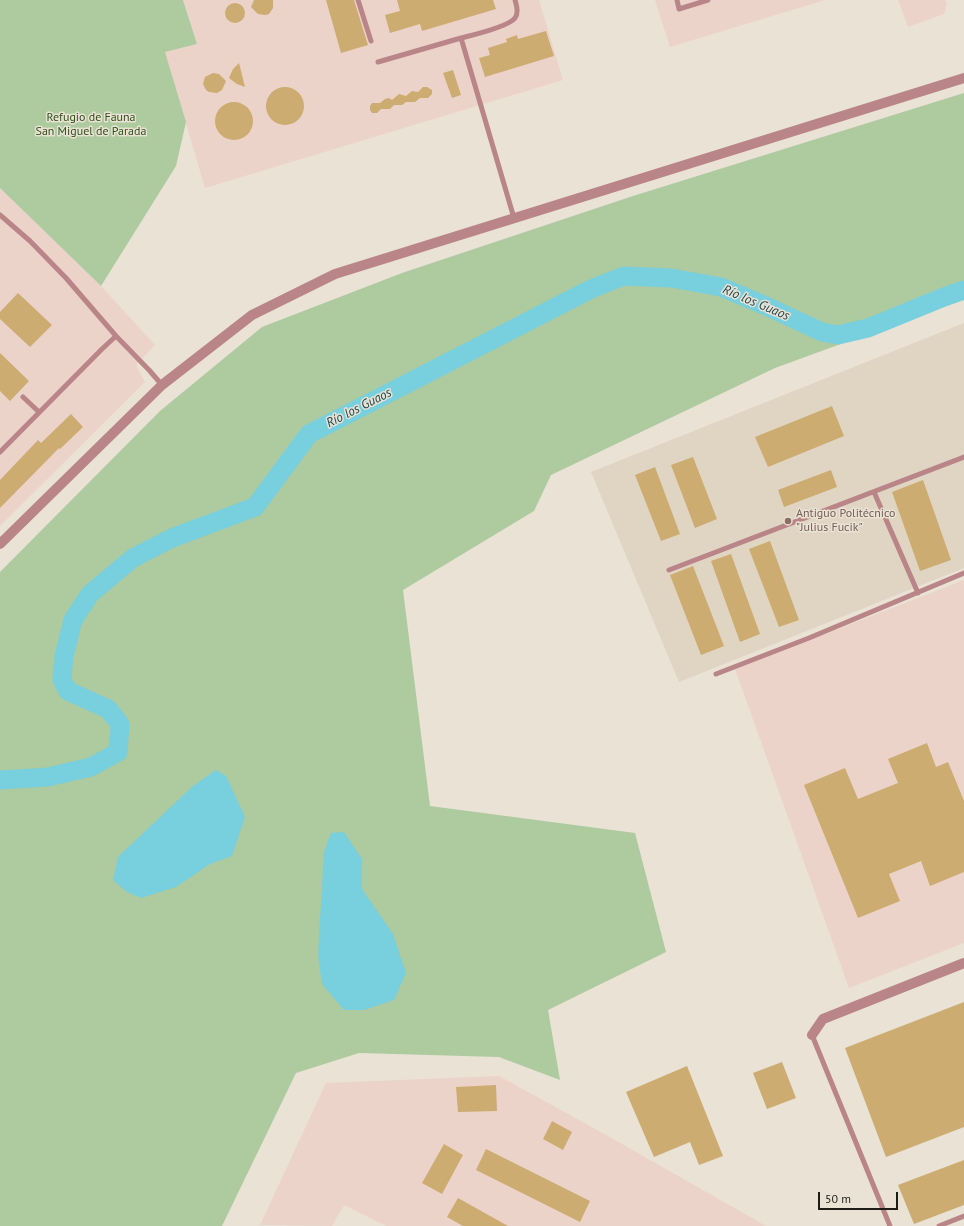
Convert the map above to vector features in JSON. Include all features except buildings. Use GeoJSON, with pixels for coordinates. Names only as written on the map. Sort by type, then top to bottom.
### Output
{"type":"FeatureCollection","features":[{"type":"Feature","properties":{"kind":"street"},"geometry":{"type":"LineString","coordinates":[[0,544],[162,385],[252,315],[336,274],[964,78]]}},
{"type":"Feature","properties":{"kind":"street"},"geometry":{"type":"LineString","coordinates":[[812,1035],[823,1019],[964,963]]}},
{"type":"Feature","properties":{"kind":"lane"},"geometry":{"type":"LineString","coordinates":[[358,0],[371,41]]}},
{"type":"Feature","properties":{"kind":"lane"},"geometry":{"type":"LineString","coordinates":[[378,62],[507,25],[515,18],[518,8],[515,0]]}},
{"type":"Feature","properties":{"kind":"lane"},"geometry":{"type":"LineString","coordinates":[[677,0],[679,9],[708,0]]}},
{"type":"Feature","properties":{"kind":"lane"},"geometry":{"type":"LineString","coordinates":[[461,38],[514,218]]}},
{"type":"Feature","properties":{"kind":"lane"},"geometry":{"type":"LineString","coordinates":[[0,216],[35,246],[66,278],[116,336],[162,385]]}},
{"type":"Feature","properties":{"kind":"lane"},"geometry":{"type":"LineString","coordinates":[[0,452],[116,336]]}},
{"type":"Feature","properties":{"kind":"lane"},"geometry":{"type":"LineString","coordinates":[[23,397],[39,412]]}},
{"type":"Feature","properties":{"kind":"lane"},"geometry":{"type":"LineString","coordinates":[[670,570],[964,457]]}},
{"type":"Feature","properties":{"kind":"lane"},"geometry":{"type":"LineString","coordinates":[[874,492],[918,593]]}},
{"type":"Feature","properties":{"kind":"lane"},"geometry":{"type":"LineString","coordinates":[[716,674],[809,638],[964,573]]}},
{"type":"Feature","properties":{"kind":"lane"},"geometry":{"type":"LineString","coordinates":[[812,1035],[890,1226]]}},
{"type":"Feature","properties":{"kind":"lane"},"geometry":{"type":"LineString","coordinates":[[939,1226],[964,1216]]}},
{"type":"Feature","properties":{"kind":"shaded area"},"geometry":{"type":"Polygon","coordinates":[[[183,0],[539,0],[563,80],[205,188],[165,52],[197,44],[183,0]]]}},
{"type":"Feature","properties":{"kind":"shaded area"},"geometry":{"type":"Polygon","coordinates":[[[655,0],[825,0],[670,47],[655,0]]]}},
{"type":"Feature","properties":{"kind":"shaded area"},"geometry":{"type":"Polygon","coordinates":[[[898,0],[945,0],[947,4],[944,14],[908,27],[898,0]]]}},
{"type":"Feature","properties":{"kind":"shaded area"},"geometry":{"type":"Polygon","coordinates":[[[0,188],[101,286],[155,345],[136,365],[145,382],[0,526],[0,188]]]}},
{"type":"Feature","properties":{"kind":"shaded area","name":"Antiguo Politécnico \"Julius Fucik\""},"geometry":{"type":"Polygon","coordinates":[[[964,323],[964,568],[679,682],[591,472],[964,323]]]}},
{"type":"Feature","properties":{"kind":"shaded area"},"geometry":{"type":"Polygon","coordinates":[[[964,580],[964,943],[849,988],[735,669],[964,580]]]}},
{"type":"Feature","properties":{"kind":"shaded area"},"geometry":{"type":"Polygon","coordinates":[[[499,1076],[766,1226],[386,1226],[344,1205],[332,1226],[260,1225],[326,1083],[499,1076]]]}},
{"type":"Feature","properties":{"kind":"green space","name":"Refugio de Fauna San Miguel de Parada"},"geometry":{"type":"Polygon","coordinates":[[[0,0],[183,0],[197,44],[165,52],[186,122],[176,166],[101,286],[0,188],[0,0]]]}},
{"type":"Feature","properties":{"kind":"green space"},"geometry":{"type":"Polygon","coordinates":[[[964,93],[964,299],[775,368],[551,475],[534,511],[403,590],[430,806],[635,833],[666,952],[548,1010],[560,1080],[499,1057],[359,1053],[296,1073],[222,1226],[0,1226],[0,572],[160,411],[262,327],[402,273],[633,196],[964,93]]]}},
{"type":"Feature","properties":{"kind":"water"},"geometry":{"type":"Polygon","coordinates":[[[216,770],[226,776],[245,817],[232,856],[210,864],[176,887],[141,898],[127,892],[113,880],[118,857],[193,786],[216,770]]]}},
{"type":"Feature","properties":{"kind":"water"},"geometry":{"type":"Polygon","coordinates":[[[344,832],[362,859],[362,889],[393,934],[406,973],[394,1000],[364,1010],[344,1010],[322,984],[318,955],[324,852],[331,833],[344,832]]]}},
{"type":"Feature","properties":{"kind":"waterway","name":"Río los Guaos"},"geometry":{"type":"LineString","coordinates":[[0,780],[48,777],[91,767],[118,752],[120,724],[108,709],[68,691],[62,680],[64,656],[73,620],[90,594],[133,558],[172,538],[255,507],[309,434],[591,289],[624,276],[671,278],[721,287],[822,332],[838,335],[868,328],[964,290]]}},
{"type":"Feature","properties":{"kind":"place","name":"Antiguo Politécnico \"Julius Fucik\""},"geometry":{"type":"Point","coordinates":[788,521]}}]}
